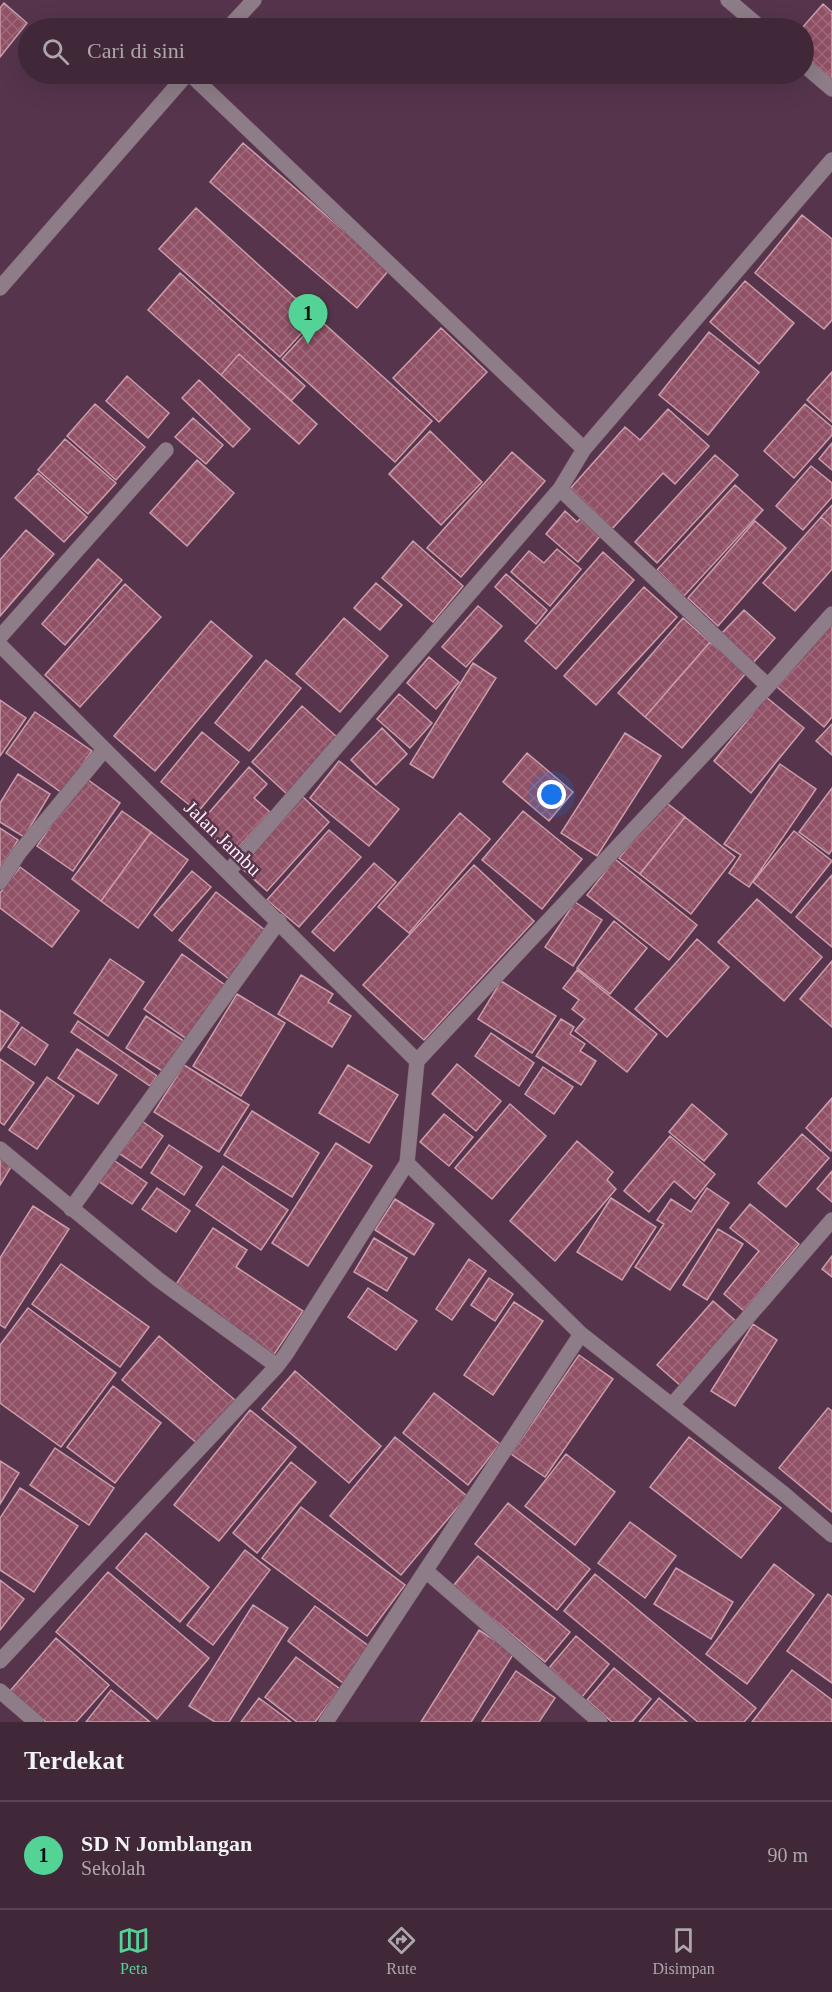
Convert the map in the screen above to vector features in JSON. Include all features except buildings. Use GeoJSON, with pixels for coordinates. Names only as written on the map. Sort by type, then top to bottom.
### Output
{"type":"FeatureCollection","features":[{"type":"Feature","properties":{"kind":"street"},"geometry":{"type":"LineString","coordinates":[[237,18],[254,0]]}},
{"type":"Feature","properties":{"kind":"street"},"geometry":{"type":"LineString","coordinates":[[728,0],[749,18]]}},
{"type":"Feature","properties":{"kind":"street"},"geometry":{"type":"LineString","coordinates":[[814,74],[832,89]]}},
{"type":"Feature","properties":{"kind":"street"},"geometry":{"type":"LineString","coordinates":[[0,288],[180,84]]}},
{"type":"Feature","properties":{"kind":"street"},"geometry":{"type":"LineString","coordinates":[[200,84],[584,449]]}},
{"type":"Feature","properties":{"kind":"street"},"geometry":{"type":"LineString","coordinates":[[228,872],[560,489],[584,449],[832,160]]}},
{"type":"Feature","properties":{"kind":"street"},"geometry":{"type":"LineString","coordinates":[[0,637],[166,450]]}},
{"type":"Feature","properties":{"kind":"street"},"geometry":{"type":"LineString","coordinates":[[560,489],[768,686]]}},
{"type":"Feature","properties":{"kind":"street"},"geometry":{"type":"LineString","coordinates":[[0,1661],[277,1366],[407,1163],[417,1060],[768,686],[832,614]]}},
{"type":"Feature","properties":{"kind":"street","name":"Jalan Jambu"},"geometry":{"type":"LineString","coordinates":[[0,645],[417,1060]]}},
{"type":"Feature","properties":{"kind":"street"},"geometry":{"type":"LineString","coordinates":[[0,882],[19,853],[104,750]]}},
{"type":"Feature","properties":{"kind":"street"},"geometry":{"type":"LineString","coordinates":[[71,1209],[279,921]]}},
{"type":"Feature","properties":{"kind":"street"},"geometry":{"type":"LineString","coordinates":[[0,1149],[159,1280],[277,1366]]}},
{"type":"Feature","properties":{"kind":"street"},"geometry":{"type":"LineString","coordinates":[[407,1163],[581,1334],[832,1534]]}},
{"type":"Feature","properties":{"kind":"street"},"geometry":{"type":"LineString","coordinates":[[672,1405],[832,1220]]}},
{"type":"Feature","properties":{"kind":"street"},"geometry":{"type":"LineString","coordinates":[[326,1722],[581,1334]]}},
{"type":"Feature","properties":{"kind":"street"},"geometry":{"type":"LineString","coordinates":[[426,1571],[600,1722]]}},
{"type":"Feature","properties":{"kind":"street"},"geometry":{"type":"LineString","coordinates":[[0,1691],[36,1722]]}},
{"type":"Feature","properties":{"kind":"place","name":"SD N Jomblangan"},"geometry":{"type":"Point","coordinates":[308,344]}}]}
